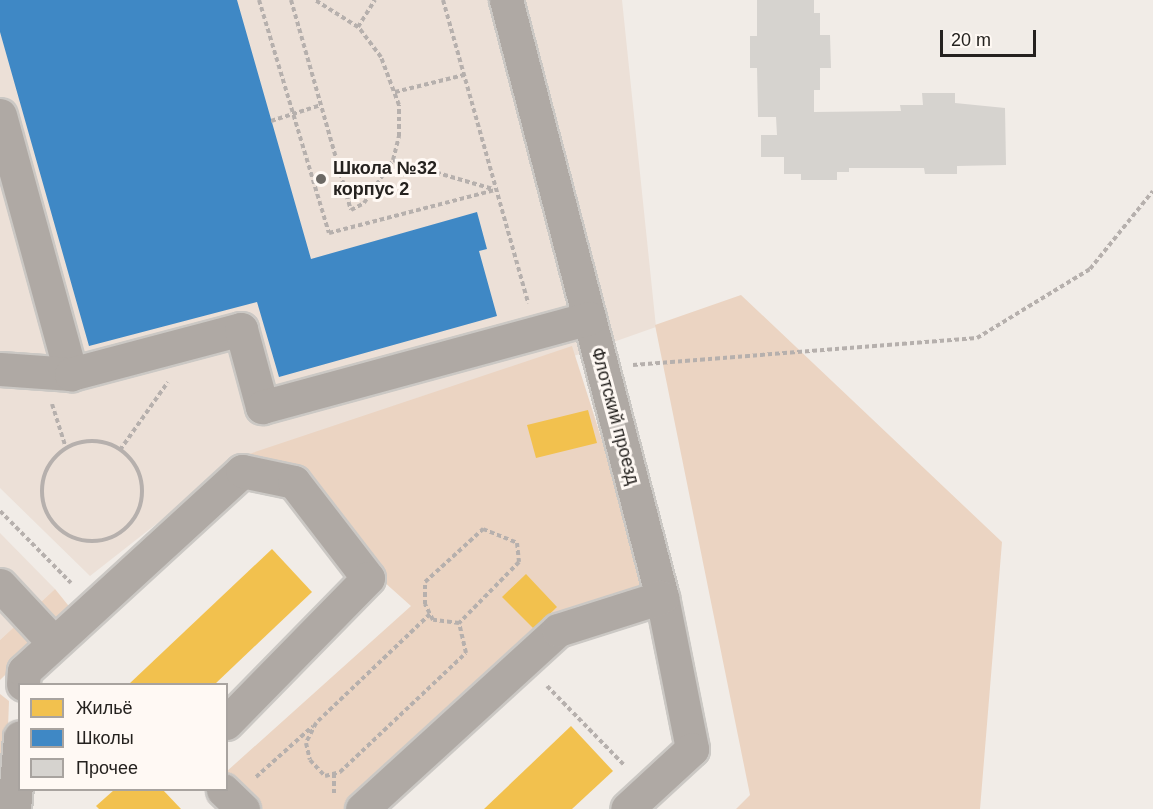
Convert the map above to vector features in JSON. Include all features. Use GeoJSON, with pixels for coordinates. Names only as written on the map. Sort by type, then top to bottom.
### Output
{"type":"FeatureCollection","features":[{"type":"Feature","properties":{"kind":"street","name":"Флотский проезд"},"geometry":{"type":"LineString","coordinates":[[506,0],[663,597],[692,749],[637,799]]}},
{"type":"Feature","properties":{"kind":"street"},"geometry":{"type":"LineString","coordinates":[[0,115],[71,374]]}},
{"type":"Feature","properties":{"kind":"street"},"geometry":{"type":"LineString","coordinates":[[0,369],[71,374],[241,329],[262,407],[589,318]]}},
{"type":"Feature","properties":{"kind":"street"},"geometry":{"type":"LineString","coordinates":[[23,683],[24,671],[242,471],[294,482],[368,578],[228,721]]}},
{"type":"Feature","properties":{"kind":"street"},"geometry":{"type":"LineString","coordinates":[[0,585],[54,644]]}},
{"type":"Feature","properties":{"kind":"street"},"geometry":{"type":"LineString","coordinates":[[362,809],[558,630],[663,597]]}},
{"type":"Feature","properties":{"kind":"street"},"geometry":{"type":"LineString","coordinates":[[14,809],[18,761]]}},
{"type":"Feature","properties":{"kind":"path"},"geometry":{"type":"LineString","coordinates":[[259,0],[329,233],[495,190]]}},
{"type":"Feature","properties":{"kind":"path"},"geometry":{"type":"LineString","coordinates":[[291,0],[351,210],[364,203],[393,160],[399,136],[399,105],[381,57],[358,27],[315,0]]}},
{"type":"Feature","properties":{"kind":"path"},"geometry":{"type":"LineString","coordinates":[[358,27],[375,0]]}},
{"type":"Feature","properties":{"kind":"path"},"geometry":{"type":"LineString","coordinates":[[443,0],[528,305]]}},
{"type":"Feature","properties":{"kind":"path"},"geometry":{"type":"LineString","coordinates":[[395,92],[464,75]]}},
{"type":"Feature","properties":{"kind":"path"},"geometry":{"type":"LineString","coordinates":[[272,121],[321,105]]}},
{"type":"Feature","properties":{"kind":"path"},"geometry":{"type":"LineString","coordinates":[[393,160],[495,190]]}},
{"type":"Feature","properties":{"kind":"path"},"geometry":{"type":"LineString","coordinates":[[603,372],[623,366],[977,338],[1090,269],[1153,191]]}},
{"type":"Feature","properties":{"kind":"path"},"geometry":{"type":"LineString","coordinates":[[120,450],[171,378]]}},
{"type":"Feature","properties":{"kind":"path"},"geometry":{"type":"LineString","coordinates":[[74,443],[104,443],[120,450],[132,461],[140,476],[142,493],[135,517],[118,535],[102,541],[69,537],[57,528],[44,507],[42,483],[47,468],[66,446],[74,443]]}},
{"type":"Feature","properties":{"kind":"path"},"geometry":{"type":"LineString","coordinates":[[0,511],[80,593],[102,599]]}},
{"type":"Feature","properties":{"kind":"path"},"geometry":{"type":"LineString","coordinates":[[483,529],[517,543],[519,562],[459,623],[433,620],[425,604],[425,582],[483,529]]}},
{"type":"Feature","properties":{"kind":"path"},"geometry":{"type":"LineString","coordinates":[[240,793],[430,614]]}},
{"type":"Feature","properties":{"kind":"path"},"geometry":{"type":"LineString","coordinates":[[316,723],[306,743],[310,760],[325,776],[340,772],[466,653],[459,623]]}},
{"type":"Feature","properties":{"kind":"path"},"geometry":{"type":"LineString","coordinates":[[523,661],[637,799]]}},
{"type":"Feature","properties":{"kind":"shaded area","name":"Школа №32 корпус 2"},"geometry":{"type":"Polygon","coordinates":[[[0,0],[622,0],[656,327],[472,392],[243,456],[90,576],[0,488],[0,0]]]}},
{"type":"Feature","properties":{"kind":"shaded area"},"geometry":{"type":"Polygon","coordinates":[[[741,295],[1002,542],[980,809],[736,809],[750,795],[655,325],[741,295]]]}},
{"type":"Feature","properties":{"kind":"shaded area"},"geometry":{"type":"Polygon","coordinates":[[[572,346],[648,585],[534,629],[351,809],[254,809],[228,782],[228,770],[411,606],[243,456],[572,346]]]}},
{"type":"Feature","properties":{"kind":"shaded area"},"geometry":{"type":"Polygon","coordinates":[[[0,533],[55,589],[0,640],[0,533]]]}},
{"type":"Feature","properties":{"kind":"shaded area"},"geometry":{"type":"Polygon","coordinates":[[[55,589],[72,610],[0,680],[0,640],[55,589]]]}},
{"type":"Feature","properties":{"kind":"shaded area"},"geometry":{"type":"Polygon","coordinates":[[[0,694],[9,701],[5,809],[0,809],[0,694]]]}},
{"type":"Feature","properties":{"kind":"building: Жильё"},"geometry":{"type":"Polygon","coordinates":[[[588,410],[597,443],[536,458],[527,425],[588,410]]]}},
{"type":"Feature","properties":{"kind":"building: Жильё"},"geometry":{"type":"Polygon","coordinates":[[[272,549],[312,592],[216,683],[130,683],[272,549]]]}},
{"type":"Feature","properties":{"kind":"building: Жильё"},"geometry":{"type":"Polygon","coordinates":[[[526,574],[557,607],[534,629],[502,597],[526,574]]]}},
{"type":"Feature","properties":{"kind":"building: Жильё"},"geometry":{"type":"Polygon","coordinates":[[[571,726],[613,771],[572,809],[484,809],[571,726]]]}},
{"type":"Feature","properties":{"kind":"building: Жильё"},"geometry":{"type":"Polygon","coordinates":[[[113,791],[164,791],[181,809],[99,809],[96,806],[113,791]]]}},
{"type":"Feature","properties":{"kind":"building: Школы","name":"Школа №32 корпус 2"},"geometry":{"type":"Polygon","coordinates":[[[0,0],[237,0],[311,259],[477,212],[487,249],[479,251],[497,316],[279,377],[257,302],[89,346],[0,32],[0,0]]]}},
{"type":"Feature","properties":{"kind":"building: Прочее"},"geometry":{"type":"Polygon","coordinates":[[[757,0],[814,0],[814,13],[820,13],[820,35],[830,35],[831,68],[820,68],[820,90],[814,90],[814,112],[901,111],[900,105],[923,105],[922,93],[955,93],[955,103],[1005,108],[1006,165],[957,166],[957,174],[925,174],[924,168],[849,168],[849,172],[837,172],[837,180],[801,180],[801,174],[784,174],[784,157],[761,157],[761,135],[777,135],[776,117],[758,117],[757,68],[750,68],[750,36],[757,36],[757,0]]]}},
{"type":"Feature","properties":{"kind":"place","name":"Школа №32 корпус 2"},"geometry":{"type":"Point","coordinates":[321,179]}}]}
